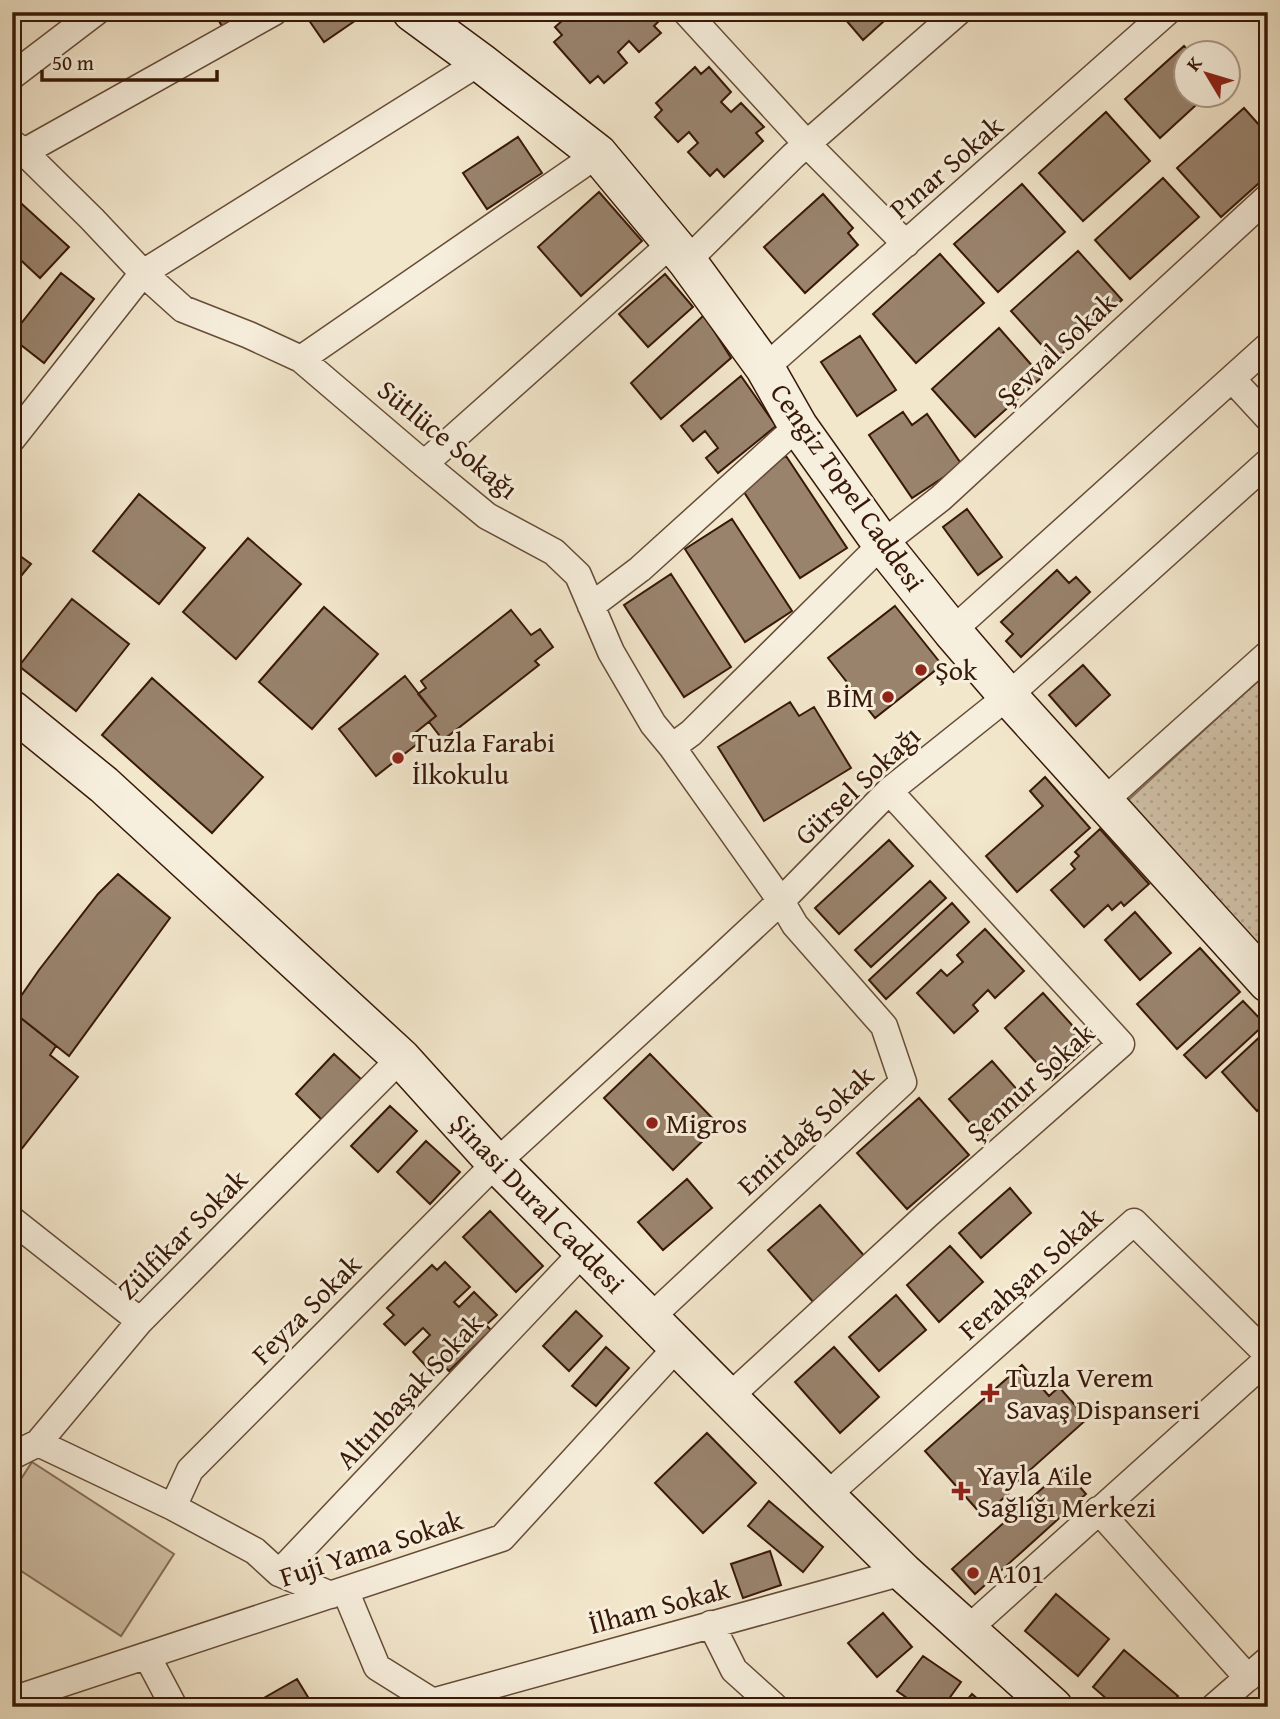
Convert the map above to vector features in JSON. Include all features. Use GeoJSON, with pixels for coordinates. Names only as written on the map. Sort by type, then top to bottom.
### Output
{"type":"FeatureCollection","features":[{"type":"Feature","properties":{"kind":"street"},"geometry":{"type":"LineString","coordinates":[[12,76],[96,12]]}},
{"type":"Feature","properties":{"kind":"street"},"geometry":{"type":"LineString","coordinates":[[18,148],[274,12]]}},
{"type":"Feature","properties":{"kind":"street","name":"Cengiz Topel Caddesi"},"geometry":{"type":"LineString","coordinates":[[412,12],[598,154],[680,252],[765,368],[798,426],[882,544],[952,631],[1104,801],[1264,972]]}},
{"type":"Feature","properties":{"kind":"street"},"geometry":{"type":"LineString","coordinates":[[687,12],[807,144],[906,244]]}},
{"type":"Feature","properties":{"kind":"street"},"geometry":{"type":"LineString","coordinates":[[424,464],[680,252],[957,12]]}},
{"type":"Feature","properties":{"kind":"street","name":"Pınar Sokak"},"geometry":{"type":"LineString","coordinates":[[765,368],[1167,12]]}},
{"type":"Feature","properties":{"kind":"street"},"geometry":{"type":"LineString","coordinates":[[12,439],[143,273],[480,62]]}},
{"type":"Feature","properties":{"kind":"street","name":"Sütlüce Sokağı"},"geometry":{"type":"LineString","coordinates":[[18,148],[92,219],[143,273],[183,309],[301,359],[487,516],[554,552],[578,575],[618,664],[653,724],[781,901]]}},
{"type":"Feature","properties":{"kind":"street"},"geometry":{"type":"LineString","coordinates":[[301,359],[598,154]]}},
{"type":"Feature","properties":{"kind":"street","name":"Şevval Sokak"},"geometry":{"type":"LineString","coordinates":[[672,747],[691,733],[882,544],[941,498],[1268,197]]}},
{"type":"Feature","properties":{"kind":"street"},"geometry":{"type":"LineString","coordinates":[[952,631],[1268,346]]}},
{"type":"Feature","properties":{"kind":"street"},"geometry":{"type":"LineString","coordinates":[[1232,379],[1268,418]]}},
{"type":"Feature","properties":{"kind":"street"},"geometry":{"type":"LineString","coordinates":[[591,606],[640,569],[798,426]]}},
{"type":"Feature","properties":{"kind":"street","name":"Gürsel Sokağı"},"geometry":{"type":"LineString","coordinates":[[496,1163],[781,901],[889,791],[1008,696],[1268,462]]}},
{"type":"Feature","properties":{"kind":"street"},"geometry":{"type":"LineString","coordinates":[[1104,801],[1268,654]]}},
{"type":"Feature","properties":{"kind":"street","name":"Şinasi Dural Caddesi"},"geometry":{"type":"LineString","coordinates":[[12,710],[104,785],[401,1058],[496,1163],[903,1572],[1054,1707]]}},
{"type":"Feature","properties":{"kind":"street","name":"Şennur Sokak"},"geometry":{"type":"LineString","coordinates":[[729,1397],[927,1215],[1121,1044],[889,791]]}},
{"type":"Feature","properties":{"kind":"street","name":"Emirdağ Sokak"},"geometry":{"type":"LineString","coordinates":[[650,1318],[903,1082],[884,1026],[795,925],[781,901]]}},
{"type":"Feature","properties":{"kind":"street","name":"Zülfikar Sokak"},"geometry":{"type":"LineString","coordinates":[[12,1456],[38,1443],[140,1321],[401,1058]]}},
{"type":"Feature","properties":{"kind":"street","name":"Feyza Sokak"},"geometry":{"type":"LineString","coordinates":[[173,1507],[190,1470],[496,1163]]}},
{"type":"Feature","properties":{"kind":"street"},"geometry":{"type":"LineString","coordinates":[[12,1220],[140,1321]]}},
{"type":"Feature","properties":{"kind":"street","name":"Ferahşan Sokak"},"geometry":{"type":"LineString","coordinates":[[827,1496],[1135,1222],[1268,1357]]}},
{"type":"Feature","properties":{"kind":"street","name":"Altınbaşak Sokak"},"geometry":{"type":"LineString","coordinates":[[279,1573],[584,1251]]}},
{"type":"Feature","properties":{"kind":"street","name":"Fuji Yama Sokak"},"geometry":{"type":"LineString","coordinates":[[12,1700],[502,1538],[678,1346]]}},
{"type":"Feature","properties":{"kind":"street"},"geometry":{"type":"LineString","coordinates":[[968,1629],[1268,1357]]}},
{"type":"Feature","properties":{"kind":"street"},"geometry":{"type":"LineString","coordinates":[[38,1443],[173,1507],[255,1551],[279,1573],[338,1592],[377,1667],[437,1704]]}},
{"type":"Feature","properties":{"kind":"street"},"geometry":{"type":"LineString","coordinates":[[1098,1510],[1248,1678]]}},
{"type":"Feature","properties":{"kind":"street","name":"İlham Sokak"},"geometry":{"type":"LineString","coordinates":[[437,1704],[711,1624],[903,1572]]}},
{"type":"Feature","properties":{"kind":"street"},"geometry":{"type":"LineString","coordinates":[[711,1624],[734,1670],[775,1707]]}},
{"type":"Feature","properties":{"kind":"street"},"geometry":{"type":"LineString","coordinates":[[147,1656],[174,1707]]}},
{"type":"Feature","properties":{"kind":"street"},"geometry":{"type":"LineString","coordinates":[[1214,1707],[1268,1660]]}},
{"type":"Feature","properties":{"kind":"shaded area"},"geometry":{"type":"Polygon","coordinates":[[[1268,671],[1268,935],[1251,949],[1123,805],[1268,671]]]}},
{"type":"Feature","properties":{"kind":"shaded area"},"geometry":{"type":"Polygon","coordinates":[[[32,1462],[174,1554],[121,1636],[12,1565],[12,1493],[32,1462]]]}},
{"type":"Feature","properties":{"kind":"building"},"geometry":{"type":"Polygon","coordinates":[[[214,12],[248,12],[223,28],[214,12]]]}},
{"type":"Feature","properties":{"kind":"building"},"geometry":{"type":"Polygon","coordinates":[[[311,12],[360,12],[362,16],[324,42],[306,16],[311,12]]]}},
{"type":"Feature","properties":{"kind":"building"},"geometry":{"type":"Polygon","coordinates":[[[572,12],[584,12],[588,17],[593,12],[656,12],[661,19],[654,26],[661,33],[639,52],[629,41],[618,52],[627,63],[604,83],[598,76],[590,83],[554,42],[562,35],[555,27],[572,12]]]}},
{"type":"Feature","properties":{"kind":"building"},"geometry":{"type":"Polygon","coordinates":[[[839,12],[894,12],[863,40],[839,12]]]}},
{"type":"Feature","properties":{"kind":"building"},"geometry":{"type":"Polygon","coordinates":[[[1172,57],[1172,108],[1193,108],[1160,138],[1125,99],[1172,57]]]}},
{"type":"Feature","properties":{"kind":"building"},"geometry":{"type":"Polygon","coordinates":[[[695,67],[701,74],[709,67],[731,92],[721,102],[731,112],[741,103],[764,127],[756,133],[763,141],[724,177],[717,169],[710,176],[688,152],[698,143],[689,132],[678,142],[655,117],[662,110],[656,103],[695,67]]]}},
{"type":"Feature","properties":{"kind":"building"},"geometry":{"type":"Polygon","coordinates":[[[1244,108],[1268,135],[1268,175],[1221,217],[1177,168],[1244,108]]]}},
{"type":"Feature","properties":{"kind":"building"},"geometry":{"type":"Polygon","coordinates":[[[1106,112],[1150,161],[1083,221],[1039,173],[1106,112]]]}},
{"type":"Feature","properties":{"kind":"building"},"geometry":{"type":"Polygon","coordinates":[[[518,137],[542,173],[487,209],[463,173],[518,137]]]}},
{"type":"Feature","properties":{"kind":"building"},"geometry":{"type":"Polygon","coordinates":[[[1163,178],[1199,217],[1130,279],[1095,240],[1163,178]]]}},
{"type":"Feature","properties":{"kind":"building"},"geometry":{"type":"Polygon","coordinates":[[[1022,184],[1065,232],[998,292],[954,244],[1022,184]]]}},
{"type":"Feature","properties":{"kind":"building"},"geometry":{"type":"Polygon","coordinates":[[[599,192],[642,241],[581,296],[538,247],[599,192]]]}},
{"type":"Feature","properties":{"kind":"building"},"geometry":{"type":"Polygon","coordinates":[[[823,194],[853,228],[848,233],[858,245],[805,293],[764,247],[823,194]]]}},
{"type":"Feature","properties":{"kind":"building"},"geometry":{"type":"Polygon","coordinates":[[[12,195],[69,247],[40,278],[12,252],[12,195]]]}},
{"type":"Feature","properties":{"kind":"building"},"geometry":{"type":"Polygon","coordinates":[[[1078,251],[1122,300],[1055,360],[1011,311],[1078,251]]]}},
{"type":"Feature","properties":{"kind":"building"},"geometry":{"type":"Polygon","coordinates":[[[940,254],[984,303],[916,363],[873,314],[940,254]]]}},
{"type":"Feature","properties":{"kind":"building"},"geometry":{"type":"Polygon","coordinates":[[[61,273],[94,299],[44,363],[12,338],[12,335],[61,273]]]}},
{"type":"Feature","properties":{"kind":"building"},"geometry":{"type":"Polygon","coordinates":[[[665,274],[693,307],[648,347],[619,314],[665,274]]]}},
{"type":"Feature","properties":{"kind":"building"},"geometry":{"type":"Polygon","coordinates":[[[704,315],[731,358],[661,419],[631,383],[704,315]]]}},
{"type":"Feature","properties":{"kind":"building"},"geometry":{"type":"Polygon","coordinates":[[[999,328],[1042,377],[975,437],[932,389],[999,328]]]}},
{"type":"Feature","properties":{"kind":"building"},"geometry":{"type":"Polygon","coordinates":[[[860,336],[896,390],[857,416],[821,362],[860,336]]]}},
{"type":"Feature","properties":{"kind":"building"},"geometry":{"type":"Polygon","coordinates":[[[741,376],[776,426],[718,473],[706,458],[718,448],[705,431],[693,441],[681,426],[741,376]]]}},
{"type":"Feature","properties":{"kind":"building"},"geometry":{"type":"Polygon","coordinates":[[[903,412],[912,425],[927,414],[962,465],[912,498],[869,435],[903,412]]]}},
{"type":"Feature","properties":{"kind":"building"},"geometry":{"type":"Polygon","coordinates":[[[786,456],[847,548],[800,578],[740,486],[786,456]]]}},
{"type":"Feature","properties":{"kind":"building"},"geometry":{"type":"Polygon","coordinates":[[[139,494],[205,548],[159,604],[93,551],[139,494]]]}},
{"type":"Feature","properties":{"kind":"building"},"geometry":{"type":"Polygon","coordinates":[[[967,509],[1002,557],[978,575],[943,527],[967,509]]]}},
{"type":"Feature","properties":{"kind":"building"},"geometry":{"type":"Polygon","coordinates":[[[732,519],[792,611],[745,642],[685,549],[732,519]]]}},
{"type":"Feature","properties":{"kind":"building"},"geometry":{"type":"Polygon","coordinates":[[[248,538],[301,584],[236,659],[183,612],[248,538]]]}},
{"type":"Feature","properties":{"kind":"building"},"geometry":{"type":"Polygon","coordinates":[[[12,550],[31,564],[12,587],[12,550]]]}},
{"type":"Feature","properties":{"kind":"building"},"geometry":{"type":"Polygon","coordinates":[[[1057,570],[1069,583],[1076,577],[1090,592],[1021,657],[1006,641],[1013,634],[1001,622],[1057,570]]]}},
{"type":"Feature","properties":{"kind":"building"},"geometry":{"type":"Polygon","coordinates":[[[671,574],[731,667],[684,697],[624,605],[671,574]]]}},
{"type":"Feature","properties":{"kind":"building"},"geometry":{"type":"Polygon","coordinates":[[[72,599],[129,644],[76,711],[19,666],[72,599]]]}},
{"type":"Feature","properties":{"kind":"building"},"geometry":{"type":"Polygon","coordinates":[[[895,606],[942,665],[875,718],[828,658],[895,606]]]}},
{"type":"Feature","properties":{"kind":"building"},"geometry":{"type":"Polygon","coordinates":[[[324,607],[378,654],[312,729],[259,682],[324,607]]]}},
{"type":"Feature","properties":{"kind":"building"},"geometry":{"type":"Polygon","coordinates":[[[511,610],[531,635],[540,629],[553,647],[535,661],[539,665],[443,740],[429,722],[436,716],[418,694],[426,688],[421,681],[511,610]]]}},
{"type":"Feature","properties":{"kind":"building"},"geometry":{"type":"Polygon","coordinates":[[[1083,665],[1110,695],[1076,726],[1049,695],[1083,665]]]}},
{"type":"Feature","properties":{"kind":"building"},"geometry":{"type":"Polygon","coordinates":[[[405,676],[436,716],[415,733],[421,741],[376,776],[339,729],[405,676]]]}},
{"type":"Feature","properties":{"kind":"building"},"geometry":{"type":"Polygon","coordinates":[[[152,678],[263,777],[212,833],[102,735],[152,678]]]}},
{"type":"Feature","properties":{"kind":"building"},"geometry":{"type":"Polygon","coordinates":[[[790,702],[799,716],[814,707],[851,768],[764,821],[718,747],[790,702]]]}},
{"type":"Feature","properties":{"kind":"building"},"geometry":{"type":"Polygon","coordinates":[[[1045,777],[1090,828],[1017,892],[986,856],[1043,806],[1030,791],[1045,777]]]}},
{"type":"Feature","properties":{"kind":"building"},"geometry":{"type":"Polygon","coordinates":[[[1100,829],[1149,884],[1124,906],[1121,902],[1112,910],[1108,905],[1084,927],[1051,890],[1075,869],[1071,864],[1079,856],[1075,852],[1100,829]]]}},
{"type":"Feature","properties":{"kind":"building"},"geometry":{"type":"Polygon","coordinates":[[[889,840],[913,866],[839,934],[815,908],[889,840]]]}},
{"type":"Feature","properties":{"kind":"building"},"geometry":{"type":"Polygon","coordinates":[[[118,874],[170,918],[69,1056],[12,1009],[98,894],[118,874]]]}},
{"type":"Feature","properties":{"kind":"building"},"geometry":{"type":"Polygon","coordinates":[[[930,881],[946,898],[871,967],[855,950],[930,881]]]}},
{"type":"Feature","properties":{"kind":"building"},"geometry":{"type":"Polygon","coordinates":[[[952,903],[969,922],[886,999],[869,980],[952,903]]]}},
{"type":"Feature","properties":{"kind":"building"},"geometry":{"type":"Polygon","coordinates":[[[1135,912],[1171,953],[1140,980],[1105,940],[1135,912]]]}},
{"type":"Feature","properties":{"kind":"building"},"geometry":{"type":"Polygon","coordinates":[[[985,929],[1024,971],[995,998],[988,990],[973,1005],[978,1011],[954,1033],[917,993],[941,970],[947,976],[963,962],[957,955],[985,929]]]}},
{"type":"Feature","properties":{"kind":"building"},"geometry":{"type":"Polygon","coordinates":[[[1200,948],[1240,992],[1177,1049],[1137,1004],[1200,948]]]}},
{"type":"Feature","properties":{"kind":"building"},"geometry":{"type":"Polygon","coordinates":[[[1043,993],[1090,1045],[1052,1080],[1005,1028],[1043,993]]]}},
{"type":"Feature","properties":{"kind":"building"},"geometry":{"type":"Polygon","coordinates":[[[1243,1001],[1265,1024],[1206,1078],[1184,1055],[1243,1001]]]}},
{"type":"Feature","properties":{"kind":"building"},"geometry":{"type":"Polygon","coordinates":[[[12,1011],[56,1046],[50,1055],[78,1077],[12,1161],[12,1011]]]}},
{"type":"Feature","properties":{"kind":"building"},"geometry":{"type":"Polygon","coordinates":[[[1264,1033],[1268,1037],[1268,1101],[1257,1111],[1222,1072],[1264,1033]]]}},
{"type":"Feature","properties":{"kind":"building"},"geometry":{"type":"Polygon","coordinates":[[[334,1054],[362,1080],[322,1120],[296,1094],[334,1054]]]}},
{"type":"Feature","properties":{"kind":"building"},"geometry":{"type":"Polygon","coordinates":[[[650,1054],[719,1125],[673,1170],[604,1098],[650,1054]]]}},
{"type":"Feature","properties":{"kind":"building"},"geometry":{"type":"Polygon","coordinates":[[[992,1061],[1027,1101],[983,1138],[949,1099],[992,1061]]]}},
{"type":"Feature","properties":{"kind":"building"},"geometry":{"type":"Polygon","coordinates":[[[919,1098],[969,1155],[907,1209],[857,1153],[919,1098]]]}},
{"type":"Feature","properties":{"kind":"building"},"geometry":{"type":"Polygon","coordinates":[[[390,1106],[417,1131],[378,1172],[351,1146],[390,1106]]]}},
{"type":"Feature","properties":{"kind":"building"},"geometry":{"type":"Polygon","coordinates":[[[426,1141],[460,1172],[430,1204],[397,1172],[426,1141]]]}},
{"type":"Feature","properties":{"kind":"building"},"geometry":{"type":"Polygon","coordinates":[[[687,1179],[712,1208],[663,1250],[638,1222],[687,1179]]]}},
{"type":"Feature","properties":{"kind":"building"},"geometry":{"type":"Polygon","coordinates":[[[1010,1188],[1031,1213],[981,1258],[959,1233],[1010,1188]]]}},
{"type":"Feature","properties":{"kind":"building"},"geometry":{"type":"Polygon","coordinates":[[[820,1205],[866,1258],[814,1303],[768,1250],[820,1205]]]}},
{"type":"Feature","properties":{"kind":"building"},"geometry":{"type":"Polygon","coordinates":[[[490,1211],[543,1266],[516,1292],[463,1237],[490,1211]]]}},
{"type":"Feature","properties":{"kind":"building"},"geometry":{"type":"Polygon","coordinates":[[[950,1246],[983,1282],[939,1322],[907,1285],[950,1246]]]}},
{"type":"Feature","properties":{"kind":"building"},"geometry":{"type":"Polygon","coordinates":[[[445,1262],[470,1287],[454,1302],[459,1307],[474,1292],[497,1315],[486,1325],[491,1330],[449,1371],[444,1366],[434,1375],[413,1352],[430,1335],[423,1328],[405,1345],[384,1324],[394,1315],[387,1308],[432,1265],[437,1270],[445,1262]]]}},
{"type":"Feature","properties":{"kind":"building"},"geometry":{"type":"Polygon","coordinates":[[[896,1295],[926,1330],[879,1371],[849,1337],[896,1295]]]}},
{"type":"Feature","properties":{"kind":"building"},"geometry":{"type":"Polygon","coordinates":[[[576,1311],[602,1336],[569,1371],[543,1346],[576,1311]]]}},
{"type":"Feature","properties":{"kind":"building"},"geometry":{"type":"Polygon","coordinates":[[[606,1347],[629,1368],[596,1406],[572,1386],[606,1347]]]}},
{"type":"Feature","properties":{"kind":"building"},"geometry":{"type":"Polygon","coordinates":[[[834,1347],[879,1397],[840,1433],[795,1382],[834,1347]]]}},
{"type":"Feature","properties":{"kind":"building"},"geometry":{"type":"Polygon","coordinates":[[[1022,1365],[1049,1396],[1059,1387],[1087,1419],[1011,1487],[1013,1489],[995,1506],[993,1504],[981,1514],[925,1451],[1022,1365]]]}},
{"type":"Feature","properties":{"kind":"building"},"geometry":{"type":"Polygon","coordinates":[[[707,1433],[756,1483],[703,1533],[655,1483],[707,1433]]]}},
{"type":"Feature","properties":{"kind":"building"},"geometry":{"type":"Polygon","coordinates":[[[1064,1469],[1086,1494],[975,1594],[952,1569],[1064,1469]]]}},
{"type":"Feature","properties":{"kind":"building"},"geometry":{"type":"Polygon","coordinates":[[[769,1501],[823,1547],[803,1572],[748,1526],[769,1501]]]}},
{"type":"Feature","properties":{"kind":"building"},"geometry":{"type":"Polygon","coordinates":[[[770,1551],[781,1585],[743,1598],[731,1564],[770,1551]]]}},
{"type":"Feature","properties":{"kind":"building"},"geometry":{"type":"Polygon","coordinates":[[[1056,1594],[1109,1639],[1078,1676],[1025,1631],[1056,1594]]]}},
{"type":"Feature","properties":{"kind":"building"},"geometry":{"type":"Polygon","coordinates":[[[883,1613],[912,1647],[877,1677],[848,1643],[883,1613]]]}},
{"type":"Feature","properties":{"kind":"building"},"geometry":{"type":"Polygon","coordinates":[[[1124,1650],[1178,1696],[1168,1707],[1116,1707],[1093,1687],[1124,1650]]]}},
{"type":"Feature","properties":{"kind":"building"},"geometry":{"type":"Polygon","coordinates":[[[923,1656],[961,1682],[943,1707],[920,1707],[897,1691],[923,1656]]]}},
{"type":"Feature","properties":{"kind":"building"},"geometry":{"type":"Polygon","coordinates":[[[297,1679],[314,1707],[248,1707],[297,1679]]]}},
{"type":"Feature","properties":{"kind":"building"},"geometry":{"type":"Polygon","coordinates":[[[972,1694],[987,1707],[961,1707],[972,1694]]]}},
{"type":"Feature","properties":{"kind":"place","name":"Şok"},"geometry":{"type":"Point","coordinates":[921,670]}},
{"type":"Feature","properties":{"kind":"place","name":"BİM"},"geometry":{"type":"Point","coordinates":[888,697]}},
{"type":"Feature","properties":{"kind":"place","name":"Tuzla Farabi İlkokulu"},"geometry":{"type":"Point","coordinates":[398,758]}},
{"type":"Feature","properties":{"kind":"place","name":"Migros"},"geometry":{"type":"Point","coordinates":[652,1123]}},
{"type":"Feature","properties":{"kind":"place","name":"Tuzla Verem Savaş Dispanseri"},"geometry":{"type":"Point","coordinates":[990,1393]}},
{"type":"Feature","properties":{"kind":"place","name":"Yayla Aile Sağlığı Merkezi"},"geometry":{"type":"Point","coordinates":[961,1491]}},
{"type":"Feature","properties":{"kind":"place","name":"A101"},"geometry":{"type":"Point","coordinates":[973,1573]}}]}
